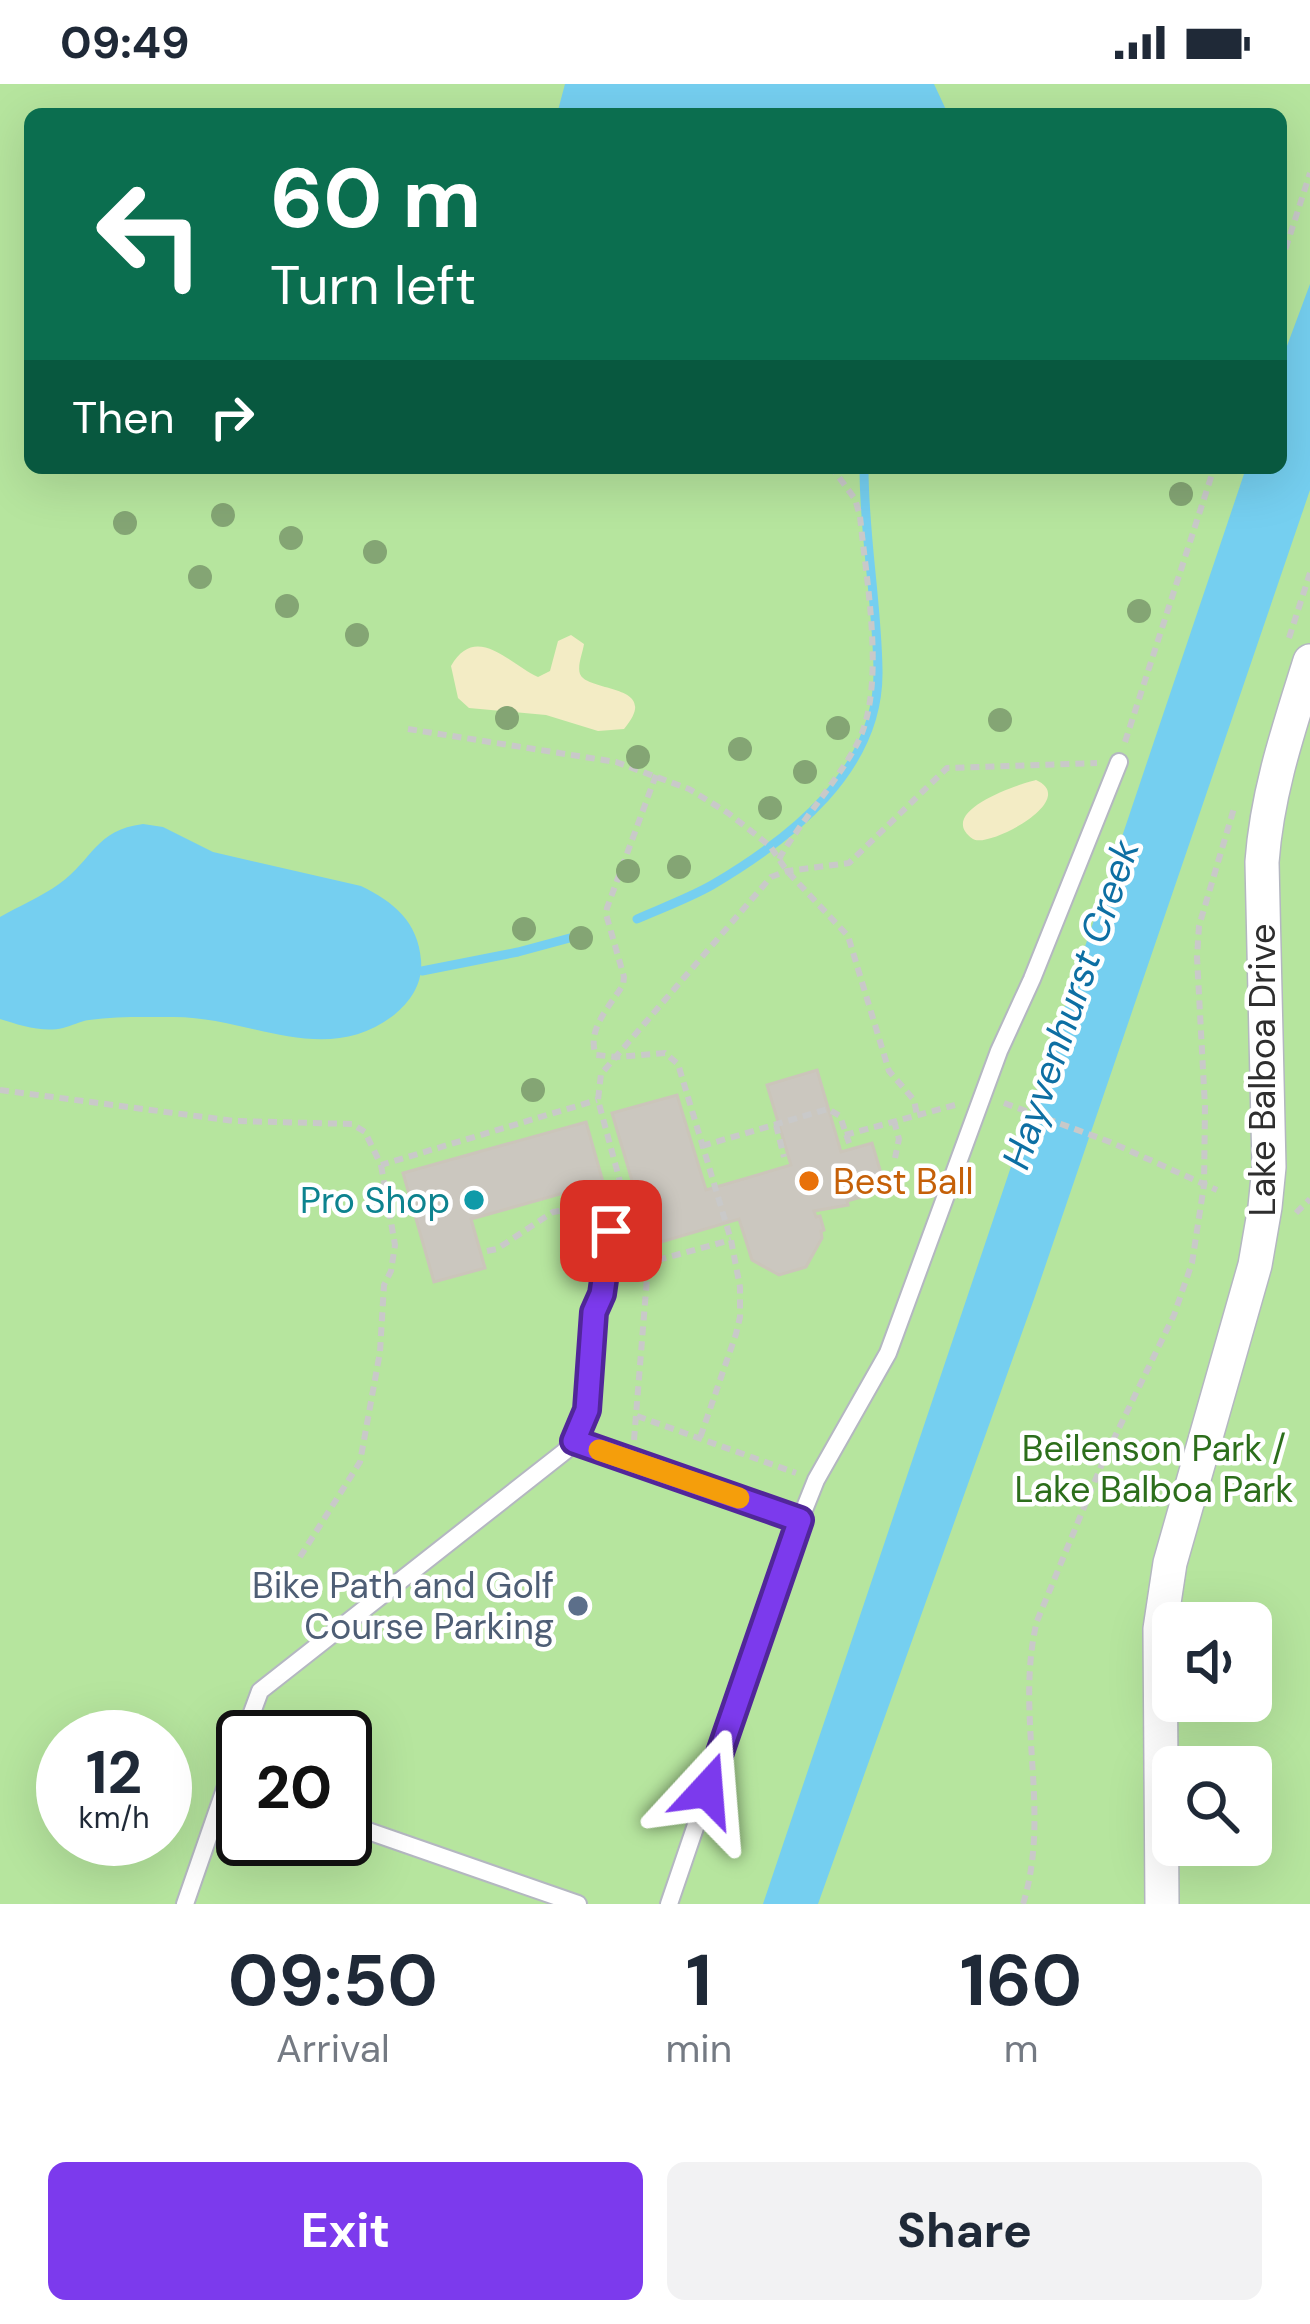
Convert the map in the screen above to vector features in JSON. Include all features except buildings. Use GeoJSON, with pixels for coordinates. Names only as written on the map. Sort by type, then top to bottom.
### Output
{"type":"FeatureCollection","features":[{"type":"Feature","properties":{"kind":"street","name":"Lake Balboa Drive"},"geometry":{"type":"LineString","coordinates":[[1162,1904],[1160,1629],[1169,1563],[1255,1265],[1265,1207],[1269,1167],[1262,862],[1265,820],[1300,649]]}},
{"type":"Feature","properties":{"kind":"lane"},"geometry":{"type":"LineString","coordinates":[[669,1904],[800,1520],[816,1480],[888,1353],[999,1051],[1033,979],[1119,762]]}},
{"type":"Feature","properties":{"kind":"lane"},"geometry":{"type":"LineString","coordinates":[[253,1710],[260,1691],[574,1441],[587,1410],[594,1312],[602,1294],[611,1231]]}},
{"type":"Feature","properties":{"kind":"lane"},"geometry":{"type":"LineString","coordinates":[[574,1441],[800,1520]]}},
{"type":"Feature","properties":{"kind":"lane"},"geometry":{"type":"LineString","coordinates":[[185,1904],[216,1830]]}},
{"type":"Feature","properties":{"kind":"lane"},"geometry":{"type":"LineString","coordinates":[[372,1833],[534,1897],[578,1904]]}},
{"type":"Feature","properties":{"kind":"path"},"geometry":{"type":"LineString","coordinates":[[1287,244],[1310,173]]}},
{"type":"Feature","properties":{"kind":"path"},"geometry":{"type":"LineString","coordinates":[[779,859],[856,746],[874,680],[860,517],[855,499],[836,474]]}},
{"type":"Feature","properties":{"kind":"path"},"geometry":{"type":"LineString","coordinates":[[617,1057],[771,877],[849,863],[947,768],[1119,762],[1212,474]]}},
{"type":"Feature","properties":{"kind":"path"},"geometry":{"type":"LineString","coordinates":[[1300,649],[1310,573]]}},
{"type":"Feature","properties":{"kind":"path"},"geometry":{"type":"LineString","coordinates":[[408,728],[616,762],[689,789],[728,813],[770,846],[848,936],[889,1071],[914,1100],[917,1115]]}},
{"type":"Feature","properties":{"kind":"path"},"geometry":{"type":"LineString","coordinates":[[656,776],[607,908],[624,977],[592,1044],[596,1055],[665,1054],[678,1064],[731,1240],[740,1317],[700,1438]]}},
{"type":"Feature","properties":{"kind":"path"},"geometry":{"type":"LineString","coordinates":[[1023,1904],[1034,1865],[1028,1694],[1032,1639],[1104,1459],[1174,1315],[1192,1263],[1204,1185],[1199,926],[1241,787]]}},
{"type":"Feature","properties":{"kind":"path"},"geometry":{"type":"LineString","coordinates":[[0,1090],[234,1121],[352,1124],[365,1132],[381,1166],[395,1245],[384,1285],[380,1352],[360,1462],[300,1557]]}},
{"type":"Feature","properties":{"kind":"path"},"geometry":{"type":"LineString","coordinates":[[381,1166],[598,1100]]}},
{"type":"Feature","properties":{"kind":"path"},"geometry":{"type":"LineString","coordinates":[[845,1135],[982,1101],[1001,1102],[1110,1142],[1217,1190]]}},
{"type":"Feature","properties":{"kind":"path"},"geometry":{"type":"LineString","coordinates":[[702,1145],[828,1109],[840,1116],[851,1149]]}},
{"type":"Feature","properties":{"kind":"path"},"geometry":{"type":"LineString","coordinates":[[894,1121],[899,1139],[896,1158]]}},
{"type":"Feature","properties":{"kind":"path"},"geometry":{"type":"LineString","coordinates":[[776,1125],[784,1156]]}},
{"type":"Feature","properties":{"kind":"path"},"geometry":{"type":"LineString","coordinates":[[487,1251],[554,1212],[625,1201]]}},
{"type":"Feature","properties":{"kind":"path"},"geometry":{"type":"LineString","coordinates":[[644,1264],[731,1240]]}},
{"type":"Feature","properties":{"kind":"path"},"geometry":{"type":"LineString","coordinates":[[637,1416],[816,1480]]}},
{"type":"Feature","properties":{"kind":"green space","name":"Beilenson Park / Lake Balboa Park"},"geometry":{"type":"Polygon","coordinates":[[[0,84],[1310,84],[1310,1904],[0,1904],[0,84]]]}},
{"type":"Feature","properties":{"kind":"sand"},"geometry":{"type":"Polygon","coordinates":[[[571,635],[584,644],[580,674],[620,691],[635,704],[624,729],[598,731],[546,715],[469,708],[458,698],[451,666],[471,647],[493,650],[538,677],[550,671],[558,641],[571,635]]]}},
{"type":"Feature","properties":{"kind":"sand"},"geometry":{"type":"Polygon","coordinates":[[[1036,780],[1047,789],[1047,799],[1027,821],[982,840],[973,839],[964,829],[964,819],[984,801],[1036,780]]]}},
{"type":"Feature","properties":{"kind":"water"},"geometry":{"type":"Polygon","coordinates":[[[565,84],[934,84],[945,108],[559,108],[565,84]]]}},
{"type":"Feature","properties":{"kind":"water","name":"Hayvenhurst Creek"},"geometry":{"type":"Polygon","coordinates":[[[1310,284],[1310,490],[1034,1299],[818,1904],[763,1904],[1244,474],[1287,474],[1287,346],[1310,284]]]}},
{"type":"Feature","properties":{"kind":"water"},"geometry":{"type":"Polygon","coordinates":[[[143,824],[163,827],[213,852],[361,886],[384,899],[409,924],[419,947],[420,976],[411,998],[368,1031],[341,1038],[286,1036],[172,1017],[99,1019],[47,1030],[0,1019],[0,917],[59,884],[104,839],[143,824]]]}},
{"type":"Feature","properties":{"kind":"waterway"},"geometry":{"type":"LineString","coordinates":[[637,919],[712,885],[771,846],[825,798],[864,739],[875,706],[878,670],[864,474]]}},
{"type":"Feature","properties":{"kind":"waterway"},"geometry":{"type":"LineString","coordinates":[[422,971],[581,935]]}},
{"type":"Feature","properties":{"kind":"slow traffic"},"geometry":{"type":"LineString","coordinates":[[599,1450],[739,1498]]}},
{"type":"Feature","properties":{"kind":"place","name":"Best Ball"},"geometry":{"type":"Point","coordinates":[809,1181]}},
{"type":"Feature","properties":{"kind":"place","name":"Pro Shop"},"geometry":{"type":"Point","coordinates":[474,1200]}},
{"type":"Feature","properties":{"kind":"place","name":"Bike Path and Golf Course Parking"},"geometry":{"type":"Point","coordinates":[578,1606]}},
{"type":"Feature","properties":{"kind":"route"},"geometry":{"type":"LineString","coordinates":[[611,1231],[602,1294],[594,1312],[587,1410],[574,1441],[800,1520],[707,1790]]}}]}
